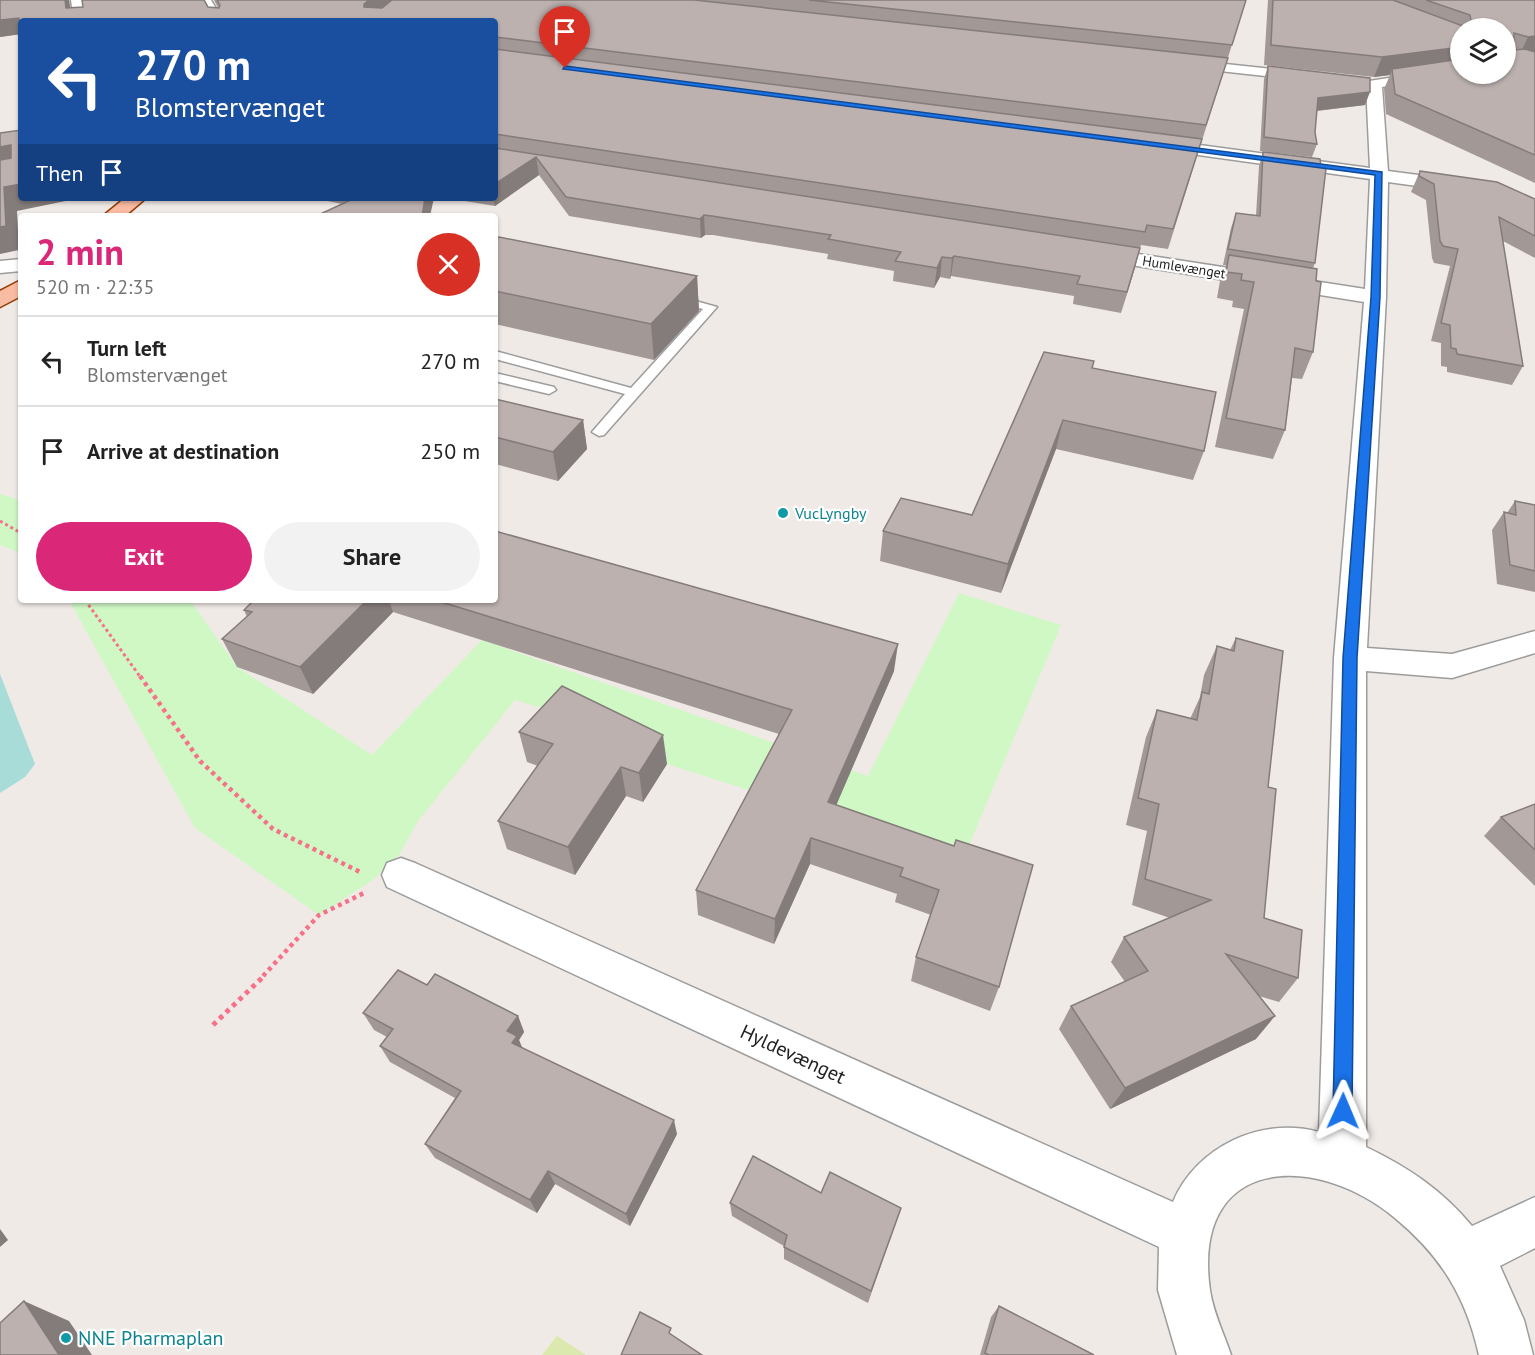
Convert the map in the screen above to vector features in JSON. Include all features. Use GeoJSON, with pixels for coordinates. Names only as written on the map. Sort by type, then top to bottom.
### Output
{"type":"FeatureCollection","features":[{"type":"Feature","properties":{"kind":"main road"},"geometry":{"type":"LineString","coordinates":[[116,213],[133,201]]}},
{"type":"Feature","properties":{"kind":"main road"},"geometry":{"type":"LineString","coordinates":[[0,302],[18,287]]}},
{"type":"Feature","properties":{"kind":"street"},"geometry":{"type":"LineString","coordinates":[[77,0],[80,18]]}},
{"type":"Feature","properties":{"kind":"street"},"geometry":{"type":"LineString","coordinates":[[1160,60],[1326,79]]}},
{"type":"Feature","properties":{"kind":"street"},"geometry":{"type":"LineString","coordinates":[[1342,1159],[1350,658],[1375,297],[1379,174],[1368,84],[1450,73]]}},
{"type":"Feature","properties":{"kind":"street"},"geometry":{"type":"LineString","coordinates":[[1134,141],[1494,191],[1535,211]]}},
{"type":"Feature","properties":{"kind":"street","name":"Humlevænget"},"geometry":{"type":"LineString","coordinates":[[1070,249],[1375,297]]}},
{"type":"Feature","properties":{"kind":"street"},"geometry":{"type":"LineString","coordinates":[[0,267],[18,265]]}},
{"type":"Feature","properties":{"kind":"street"},"geometry":{"type":"LineString","coordinates":[[1350,658],[1452,666],[1535,642]]}},
{"type":"Feature","properties":{"kind":"street","name":"Hyldevænget"},"geometry":{"type":"LineString","coordinates":[[401,875],[1185,1233]]}},
{"type":"Feature","properties":{"kind":"street"},"geometry":{"type":"LineString","coordinates":[[1204,1355],[1184,1290],[1185,1233],[1205,1187],[1241,1159],[1288,1149],[1342,1159],[1386,1180],[1428,1213],[1465,1256],[1502,1327],[1506,1355]]}},
{"type":"Feature","properties":{"kind":"street"},"geometry":{"type":"LineString","coordinates":[[1465,1256],[1535,1222]]}},
{"type":"Feature","properties":{"kind":"lane"},"geometry":{"type":"LineString","coordinates":[[208,0],[217,18]]}},
{"type":"Feature","properties":{"kind":"lane"},"geometry":{"type":"LineString","coordinates":[[599,432],[711,307],[665,297]]}},
{"type":"Feature","properties":{"kind":"lane"},"geometry":{"type":"LineString","coordinates":[[498,356],[634,393]]}},
{"type":"Feature","properties":{"kind":"lane"},"geometry":{"type":"LineString","coordinates":[[498,378],[549,390]]}},
{"type":"Feature","properties":{"kind":"path"},"geometry":{"type":"LineString","coordinates":[[0,522],[18,531]]}},
{"type":"Feature","properties":{"kind":"path"},"geometry":{"type":"LineString","coordinates":[[87,603],[200,761],[273,829],[374,879],[401,875]]}},
{"type":"Feature","properties":{"kind":"path"},"geometry":{"type":"LineString","coordinates":[[213,1025],[281,959],[319,915],[401,875]]}},
{"type":"Feature","properties":{"kind":"green space"},"geometry":{"type":"Polygon","coordinates":[[[0,494],[18,499],[18,552],[0,545],[0,494]]]}},
{"type":"Feature","properties":{"kind":"green space"},"geometry":{"type":"Polygon","coordinates":[[[959,593],[1061,625],[967,850],[761,794],[667,764],[568,716],[515,700],[418,821],[399,855],[374,879],[319,915],[195,828],[71,603],[192,603],[237,667],[372,755],[482,640],[868,776],[959,593]]]}},
{"type":"Feature","properties":{"kind":"green space"},"geometry":{"type":"Polygon","coordinates":[[[557,1336],[586,1355],[542,1355],[557,1336]]]}},
{"type":"Feature","properties":{"kind":"water"},"geometry":{"type":"Polygon","coordinates":[[[0,674],[35,764],[25,777],[0,793],[0,674]]]}},
{"type":"Feature","properties":{"kind":"building"},"geometry":{"type":"Polygon","coordinates":[[[0,0],[65,0],[66,8],[83,7],[82,0],[204,0],[208,7],[219,8],[217,0],[369,0],[364,7],[382,8],[392,0],[694,0],[1228,58],[1206,125],[498,37],[498,18],[18,18],[0,20],[0,0]]]}},
{"type":"Feature","properties":{"kind":"building"},"geometry":{"type":"Polygon","coordinates":[[[809,0],[1246,0],[1232,45],[809,0]]]}},
{"type":"Feature","properties":{"kind":"building"},"geometry":{"type":"Polygon","coordinates":[[[1273,0],[1393,0],[1450,21],[1450,48],[1382,57],[1271,45],[1273,0]]]}},
{"type":"Feature","properties":{"kind":"building"},"geometry":{"type":"Polygon","coordinates":[[[1426,0],[1535,0],[1535,36],[1528,37],[1516,34],[1516,18],[1471,18],[1470,15],[1426,0]]]}},
{"type":"Feature","properties":{"kind":"building"},"geometry":{"type":"Polygon","coordinates":[[[498,49],[1202,139],[1173,229],[1147,225],[1145,232],[498,134],[498,49]]]}},
{"type":"Feature","properties":{"kind":"building"},"geometry":{"type":"Polygon","coordinates":[[[1525,49],[1535,52],[1535,155],[1395,94],[1392,69],[1450,61],[1450,84],[1516,84],[1516,50],[1525,49]]]}},
{"type":"Feature","properties":{"kind":"building"},"geometry":{"type":"Polygon","coordinates":[[[1268,66],[1370,78],[1370,92],[1318,98],[1315,132],[1317,144],[1264,137],[1268,66]]]}},
{"type":"Feature","properties":{"kind":"building"},"geometry":{"type":"Polygon","coordinates":[[[18,130],[18,185],[4,187],[6,226],[0,227],[0,160],[11,158],[11,145],[0,147],[0,133],[18,130]]]}},
{"type":"Feature","properties":{"kind":"building"},"geometry":{"type":"Polygon","coordinates":[[[498,148],[1140,248],[1127,292],[1077,284],[1080,276],[954,256],[952,258],[942,257],[937,268],[895,261],[901,252],[828,239],[831,235],[704,215],[700,219],[566,197],[536,157],[498,182],[498,148]]]}},
{"type":"Feature","properties":{"kind":"building"},"geometry":{"type":"Polygon","coordinates":[[[1263,152],[1320,159],[1321,167],[1326,168],[1315,263],[1228,249],[1236,213],[1260,216],[1263,152]]]}},
{"type":"Feature","properties":{"kind":"building"},"geometry":{"type":"Polygon","coordinates":[[[1420,171],[1497,182],[1535,199],[1535,236],[1499,217],[1523,366],[1457,354],[1456,349],[1451,348],[1450,325],[1441,323],[1458,249],[1443,246],[1440,241],[1434,184],[1419,176],[1420,171]]]}},
{"type":"Feature","properties":{"kind":"building"},"geometry":{"type":"Polygon","coordinates":[[[348,201],[424,201],[422,213],[322,213],[348,201]]]}},
{"type":"Feature","properties":{"kind":"building"},"geometry":{"type":"Polygon","coordinates":[[[498,238],[697,276],[651,324],[498,292],[498,238]]]}},
{"type":"Feature","properties":{"kind":"building"},"geometry":{"type":"Polygon","coordinates":[[[1229,255],[1317,269],[1316,281],[1321,282],[1313,352],[1295,348],[1285,430],[1226,418],[1254,282],[1241,280],[1242,274],[1226,272],[1229,255]]]}},
{"type":"Feature","properties":{"kind":"building"},"geometry":{"type":"Polygon","coordinates":[[[1044,352],[1094,361],[1092,368],[1216,392],[1204,451],[1063,420],[1008,564],[883,531],[901,498],[972,515],[1044,352]]]}},
{"type":"Feature","properties":{"kind":"building"},"geometry":{"type":"Polygon","coordinates":[[[498,400],[583,420],[553,452],[498,438],[498,400]]]}},
{"type":"Feature","properties":{"kind":"building"},"geometry":{"type":"Polygon","coordinates":[[[1515,501],[1535,505],[1535,571],[1510,565],[1504,512],[1516,515],[1515,501]]]}},
{"type":"Feature","properties":{"kind":"building"},"geometry":{"type":"Polygon","coordinates":[[[498,532],[898,644],[828,802],[954,846],[956,840],[1033,865],[999,987],[916,957],[939,890],[900,876],[903,868],[811,838],[775,919],[696,890],[792,710],[445,603],[498,603],[498,532]]]}},
{"type":"Feature","properties":{"kind":"building"},"geometry":{"type":"Polygon","coordinates":[[[251,603],[364,603],[300,667],[222,639],[252,612],[244,610],[251,603]]]}},
{"type":"Feature","properties":{"kind":"building"},"geometry":{"type":"Polygon","coordinates":[[[1236,638],[1283,651],[1268,787],[1276,789],[1264,918],[1302,930],[1298,978],[1226,954],[1275,1016],[1125,1088],[1071,1006],[1148,971],[1124,937],[1211,900],[1145,879],[1159,804],[1138,798],[1157,710],[1197,720],[1202,692],[1209,694],[1217,646],[1234,651],[1236,638]]]}},
{"type":"Feature","properties":{"kind":"building"},"geometry":{"type":"Polygon","coordinates":[[[562,686],[663,735],[639,773],[621,767],[568,847],[498,821],[553,744],[519,732],[562,686]]]}},
{"type":"Feature","properties":{"kind":"building"},"geometry":{"type":"Polygon","coordinates":[[[1535,804],[1535,850],[1501,817],[1535,804]]]}},
{"type":"Feature","properties":{"kind":"building"},"geometry":{"type":"Polygon","coordinates":[[[398,970],[427,985],[435,974],[518,1016],[507,1031],[517,1036],[512,1043],[674,1120],[626,1214],[548,1171],[530,1200],[425,1144],[461,1091],[380,1046],[393,1029],[363,1013],[398,970]]]}},
{"type":"Feature","properties":{"kind":"building"},"geometry":{"type":"Polygon","coordinates":[[[753,1156],[821,1193],[830,1172],[901,1208],[871,1291],[784,1247],[787,1235],[730,1203],[753,1156]]]}},
{"type":"Feature","properties":{"kind":"building"},"geometry":{"type":"Polygon","coordinates":[[[24,1301],[59,1355],[0,1355],[0,1323],[24,1301]]]}},
{"type":"Feature","properties":{"kind":"building"},"geometry":{"type":"Polygon","coordinates":[[[999,1306],[1094,1355],[989,1355],[985,1353],[999,1306]]]}},
{"type":"Feature","properties":{"kind":"building"},"geometry":{"type":"Polygon","coordinates":[[[640,1312],[671,1328],[669,1333],[702,1355],[621,1355],[640,1312]]]}},
{"type":"Feature","properties":{"kind":"place","name":"VucLyngby"},"geometry":{"type":"Point","coordinates":[783,513]}},
{"type":"Feature","properties":{"kind":"place","name":"NNE Pharmaplan"},"geometry":{"type":"Point","coordinates":[66,1338]}},
{"type":"Feature","properties":{"kind":"route"},"geometry":{"type":"LineString","coordinates":[[565,68],[1379,174],[1375,297],[1350,658],[1343,1111]]}}]}
